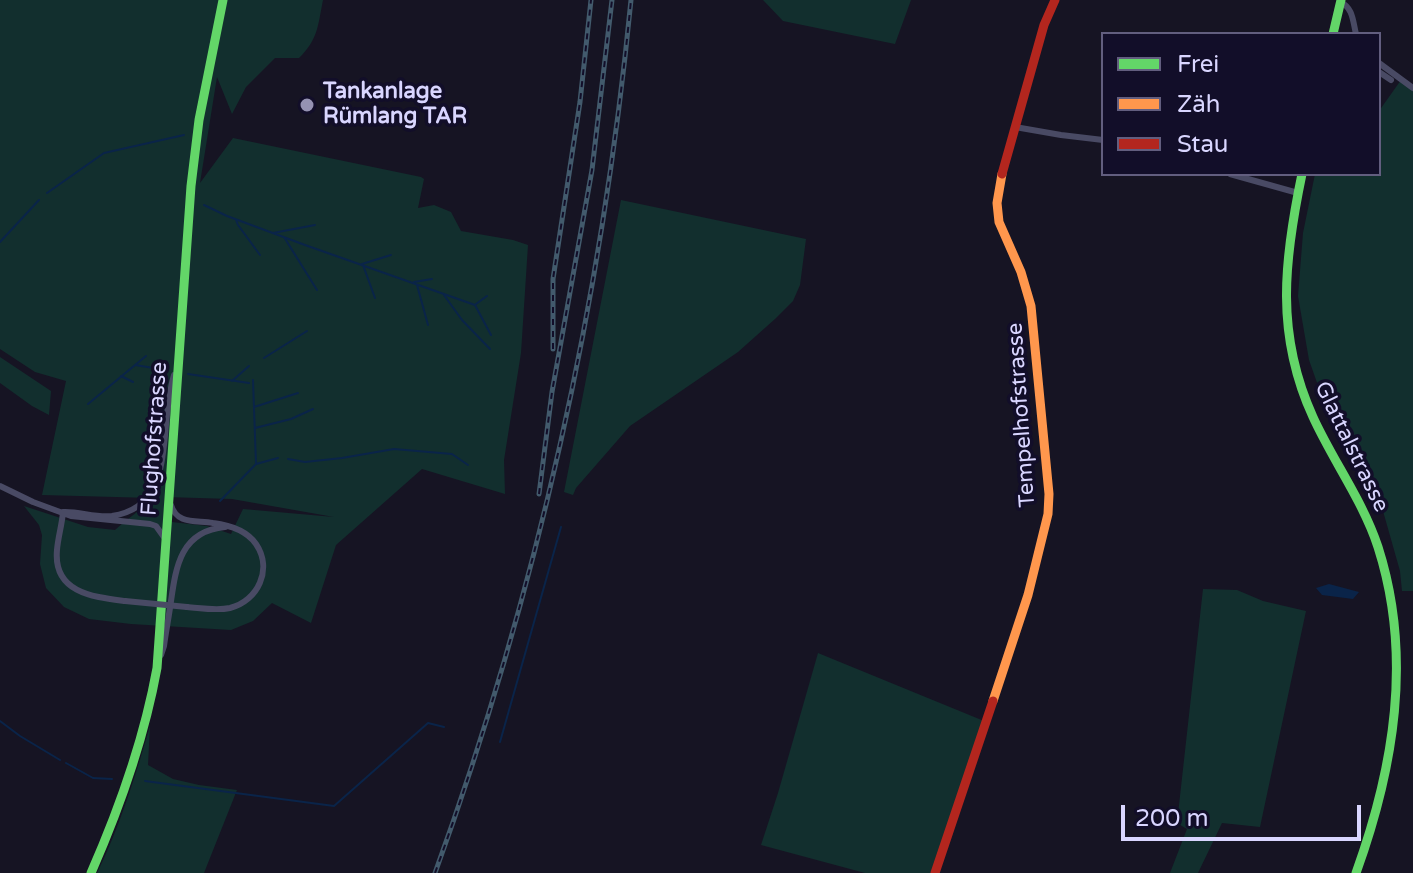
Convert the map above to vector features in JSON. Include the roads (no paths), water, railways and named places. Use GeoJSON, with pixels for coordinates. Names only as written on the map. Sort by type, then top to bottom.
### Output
{"type":"FeatureCollection","features":[{"type":"Feature","properties":{"kind":"street","name":"Flughofstrasse"},"geometry":{"type":"LineString","coordinates":[[91,873],[126,789],[149,712],[157,668],[188,220],[198,132],[223,0]]}},
{"type":"Feature","properties":{"kind":"street","name":"Tempelhofstrasse"},"geometry":{"type":"LineString","coordinates":[[935,873],[1028,595],[1048,514],[1049,494],[1031,306],[1021,272],[999,222],[997,203],[1002,173],[1044,25],[1055,0]]}},
{"type":"Feature","properties":{"kind":"street"},"geometry":{"type":"LineString","coordinates":[[1333,32],[1340,1],[1352,13],[1356,32]]}},
{"type":"Feature","properties":{"kind":"street"},"geometry":{"type":"LineString","coordinates":[[1381,64],[1413,88]]}},
{"type":"Feature","properties":{"kind":"street"},"geometry":{"type":"LineString","coordinates":[[1381,73],[1391,80]]}},
{"type":"Feature","properties":{"kind":"street"},"geometry":{"type":"LineString","coordinates":[[1015,127],[1101,140]]}},
{"type":"Feature","properties":{"kind":"street"},"geometry":{"type":"LineString","coordinates":[[1237,176],[1298,193]]}},
{"type":"Feature","properties":{"kind":"street","name":"Glattalstrasse"},"geometry":{"type":"LineString","coordinates":[[1302,176],[1285,276],[1289,347],[1312,415],[1378,546],[1392,598],[1398,645],[1399,686],[1394,742],[1377,813],[1356,873]]}},
{"type":"Feature","properties":{"kind":"street"},"geometry":{"type":"LineString","coordinates":[[63,512],[111,516],[138,506],[151,493],[159,477],[169,393],[179,356]]}},
{"type":"Feature","properties":{"kind":"street"},"geometry":{"type":"LineString","coordinates":[[0,486],[71,516],[150,524],[156,526],[166,540]]}},
{"type":"Feature","properties":{"kind":"street"},"geometry":{"type":"LineString","coordinates":[[63,512],[58,566],[63,577],[86,595],[222,609],[247,600],[259,586],[263,575],[264,564],[259,548],[246,534],[229,527],[179,517],[172,510],[169,495]]}},
{"type":"Feature","properties":{"kind":"street"},"geometry":{"type":"LineString","coordinates":[[157,668],[164,646],[175,568],[183,550],[203,533],[229,527]]}},
{"type":"Feature","properties":{"kind":"water"},"geometry":{"type":"Polygon","coordinates":[[[1329,584],[1359,592],[1353,599],[1322,595],[1316,588],[1329,584]]]}},
{"type":"Feature","properties":{"kind":"waterway"},"geometry":{"type":"LineString","coordinates":[[47,193],[104,153],[184,135]]}},
{"type":"Feature","properties":{"kind":"waterway"},"geometry":{"type":"LineString","coordinates":[[0,242],[39,200]]}},
{"type":"Feature","properties":{"kind":"waterway"},"geometry":{"type":"LineString","coordinates":[[204,205],[305,245],[475,305],[491,335]]}},
{"type":"Feature","properties":{"kind":"waterway"},"geometry":{"type":"LineString","coordinates":[[236,220],[260,255]]}},
{"type":"Feature","properties":{"kind":"waterway"},"geometry":{"type":"LineString","coordinates":[[273,233],[315,225]]}},
{"type":"Feature","properties":{"kind":"waterway"},"geometry":{"type":"LineString","coordinates":[[284,237],[317,290]]}},
{"type":"Feature","properties":{"kind":"waterway"},"geometry":{"type":"LineString","coordinates":[[362,264],[391,255]]}},
{"type":"Feature","properties":{"kind":"waterway"},"geometry":{"type":"LineString","coordinates":[[363,265],[375,298]]}},
{"type":"Feature","properties":{"kind":"waterway"},"geometry":{"type":"LineString","coordinates":[[414,282],[432,279]]}},
{"type":"Feature","properties":{"kind":"waterway"},"geometry":{"type":"LineString","coordinates":[[417,285],[428,325]]}},
{"type":"Feature","properties":{"kind":"waterway"},"geometry":{"type":"LineString","coordinates":[[444,295],[462,320],[490,349]]}},
{"type":"Feature","properties":{"kind":"waterway"},"geometry":{"type":"LineString","coordinates":[[476,304],[487,296]]}},
{"type":"Feature","properties":{"kind":"waterway"},"geometry":{"type":"LineString","coordinates":[[264,358],[307,331]]}},
{"type":"Feature","properties":{"kind":"waterway"},"geometry":{"type":"LineString","coordinates":[[88,404],[146,356]]}},
{"type":"Feature","properties":{"kind":"waterway"},"geometry":{"type":"LineString","coordinates":[[135,365],[166,370]]}},
{"type":"Feature","properties":{"kind":"waterway"},"geometry":{"type":"LineString","coordinates":[[232,381],[249,366]]}},
{"type":"Feature","properties":{"kind":"waterway"},"geometry":{"type":"LineString","coordinates":[[188,374],[249,383]]}},
{"type":"Feature","properties":{"kind":"waterway"},"geometry":{"type":"LineString","coordinates":[[121,376],[133,382]]}},
{"type":"Feature","properties":{"kind":"waterway"},"geometry":{"type":"LineString","coordinates":[[253,380],[256,464]]}},
{"type":"Feature","properties":{"kind":"waterway"},"geometry":{"type":"LineString","coordinates":[[254,407],[298,393]]}},
{"type":"Feature","properties":{"kind":"waterway"},"geometry":{"type":"LineString","coordinates":[[255,428],[291,419],[313,409]]}},
{"type":"Feature","properties":{"kind":"waterway"},"geometry":{"type":"LineString","coordinates":[[288,459],[305,462],[394,449],[452,454],[468,465]]}},
{"type":"Feature","properties":{"kind":"waterway"},"geometry":{"type":"LineString","coordinates":[[220,501],[256,464],[278,458]]}},
{"type":"Feature","properties":{"kind":"waterway"},"geometry":{"type":"LineString","coordinates":[[500,742],[561,527]]}},
{"type":"Feature","properties":{"kind":"waterway"},"geometry":{"type":"LineString","coordinates":[[0,721],[60,760]]}},
{"type":"Feature","properties":{"kind":"waterway"},"geometry":{"type":"LineString","coordinates":[[145,781],[334,806],[428,723],[444,727]]}},
{"type":"Feature","properties":{"kind":"waterway"},"geometry":{"type":"LineString","coordinates":[[66,763],[93,778],[112,779]]}},
{"type":"Feature","properties":{"kind":"railway"},"geometry":{"type":"LineString","coordinates":[[553,349],[553,279],[580,102],[591,0]]}},
{"type":"Feature","properties":{"kind":"railway"},"geometry":{"type":"LineString","coordinates":[[539,494],[552,392],[592,170],[612,0]]}},
{"type":"Feature","properties":{"kind":"railway"},"geometry":{"type":"LineString","coordinates":[[435,873],[505,660],[560,443],[602,223],[631,0]]}},
{"type":"Feature","properties":{"kind":"place","name":"Tankanlage Rümlang TAR"},"geometry":{"type":"Point","coordinates":[307,105]}}]}
